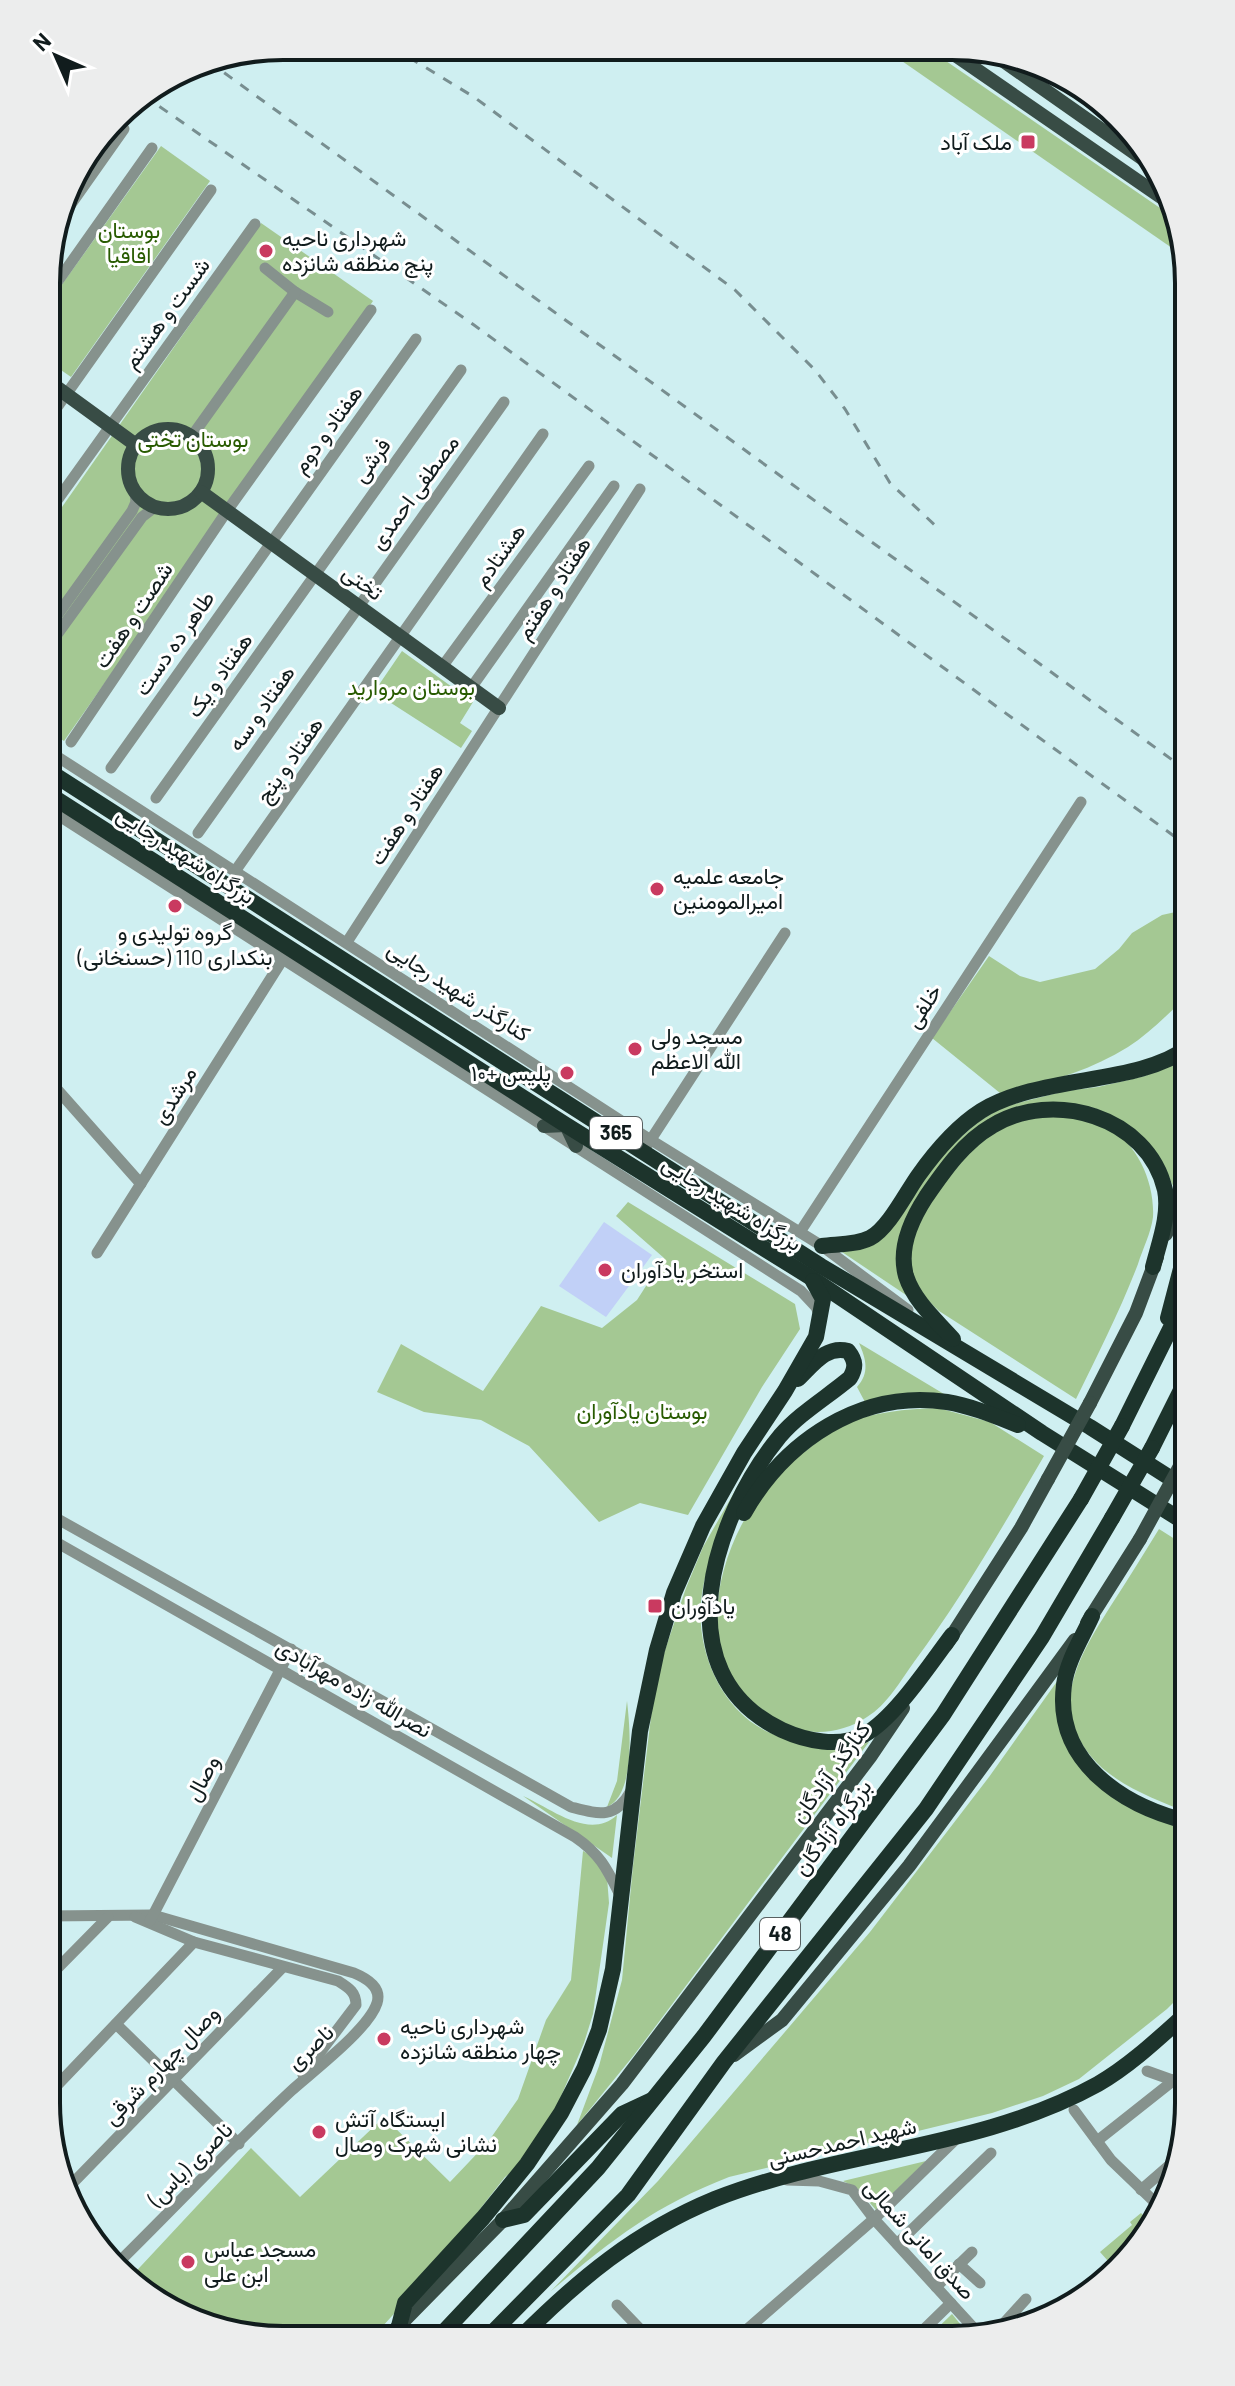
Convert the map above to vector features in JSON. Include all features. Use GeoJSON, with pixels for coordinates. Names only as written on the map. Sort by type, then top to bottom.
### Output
{"type":"FeatureCollection","features":[{"type":"Feature","properties":{"kind":"highway","name":"بزرگراه شهید رجایی"},"geometry":{"type":"LineString","coordinates":[[60,778],[648,1145],[821,1266],[1175,1481]]}},
{"type":"Feature","properties":{"kind":"highway","name":"بزرگراه شهید رجایی"},"geometry":{"type":"LineString","coordinates":[[60,801],[813,1279],[1042,1433],[1175,1516]]}},
{"type":"Feature","properties":{"kind":"highway"},"geometry":{"type":"LineString","coordinates":[[822,1246],[859,1241],[877,1234],[939,1149],[979,1112],[997,1102],[1175,1055]]}},
{"type":"Feature","properties":{"kind":"highway"},"geometry":{"type":"LineString","coordinates":[[965,1352],[912,1290],[904,1266],[905,1243],[921,1204],[940,1176],[978,1135],[1003,1120],[1032,1111],[1073,1110],[1111,1122],[1143,1148],[1159,1175],[1166,1205],[1153,1267]]}},
{"type":"Feature","properties":{"kind":"highway"},"geometry":{"type":"LineString","coordinates":[[813,1279],[823,1299],[821,1320]]}},
{"type":"Feature","properties":{"kind":"highway"},"geometry":{"type":"LineString","coordinates":[[1159,1353],[1175,1292]]}},
{"type":"Feature","properties":{"kind":"highway","name":"کنارگذر آزادگان"},"geometry":{"type":"LineString","coordinates":[[399,2326],[405,2303],[483,2218],[527,2164],[561,2113],[584,2069],[599,2030],[613,1969],[641,1724],[657,1650],[674,1593],[703,1526],[816,1337],[821,1320]]}},
{"type":"Feature","properties":{"kind":"highway","name":"بزرگراه آزادگان"},"geometry":{"type":"LineString","coordinates":[[449,2326],[598,2168],[657,2097],[943,1715],[1081,1499],[1175,1320]]}},
{"type":"Feature","properties":{"kind":"highway"},"geometry":{"type":"LineString","coordinates":[[785,1391],[825,1353],[836,1348],[848,1351],[855,1361],[850,1378],[798,1418],[765,1456],[736,1506],[723,1536],[709,1626],[720,1672],[730,1690],[755,1715],[807,1739],[841,1741],[862,1736],[881,1722],[952,1635]]}},
{"type":"Feature","properties":{"kind":"highway"},"geometry":{"type":"LineString","coordinates":[[718,1559],[753,1497],[782,1461],[825,1427],[862,1409],[902,1401],[947,1402],[1042,1433]]}},
{"type":"Feature","properties":{"kind":"highway","name":"48"},"geometry":{"type":"LineString","coordinates":[[499,2326],[628,2195],[724,2062],[926,1809],[1042,1637],[1152,1448],[1175,1402]]}},
{"type":"Feature","properties":{"kind":"highway"},"geometry":{"type":"LineString","coordinates":[[1092,1616],[1067,1669],[1064,1683],[1064,1721],[1072,1743],[1087,1765],[1112,1787],[1140,1804],[1175,1817]]}},
{"type":"Feature","properties":{"kind":"highway","name":"شهید احمدحسنی"},"geometry":{"type":"LineString","coordinates":[[532,2326],[562,2296],[618,2250],[663,2224],[715,2200],[775,2179],[958,2137],[1026,2116],[1099,2083],[1175,2023]]}},
{"type":"Feature","properties":{"kind":"highway"},"geometry":{"type":"LineString","coordinates":[[503,2220],[524,2215],[622,2114],[657,2097]]}},
{"type":"Feature","properties":{"kind":"main road"},"geometry":{"type":"LineString","coordinates":[[964,61],[1156,193]]}},
{"type":"Feature","properties":{"kind":"main road"},"geometry":{"type":"LineString","coordinates":[[1016,70],[1130,149]]}},
{"type":"Feature","properties":{"kind":"main road"},"geometry":{"type":"LineString","coordinates":[[60,390],[136,445]]}},
{"type":"Feature","properties":{"kind":"main road"},"geometry":{"type":"LineString","coordinates":[[156,430],[181,430],[192,436],[206,456],[208,468],[201,492],[181,507],[155,507],[135,493],[128,469],[136,445],[145,436],[156,430]]}},
{"type":"Feature","properties":{"kind":"main road","name":"تختی"},"geometry":{"type":"LineString","coordinates":[[201,492],[499,708]]}},
{"type":"Feature","properties":{"kind":"main road"},"geometry":{"type":"LineString","coordinates":[[544,1126],[566,1125],[576,1146]]}},
{"type":"Feature","properties":{"kind":"main road","name":"کنارگذر آزادگان"},"geometry":{"type":"LineString","coordinates":[[399,2326],[503,2220],[622,2084],[870,1757],[1021,1528],[1136,1313],[1175,1210]]}},
{"type":"Feature","properties":{"kind":"main road"},"geometry":{"type":"LineString","coordinates":[[724,2062],[782,2020],[917,1855],[1092,1616],[1175,1475]]}},
{"type":"Feature","properties":{"kind":"street"},"geometry":{"type":"LineString","coordinates":[[81,191],[124,129]]}},
{"type":"Feature","properties":{"kind":"street"},"geometry":{"type":"LineString","coordinates":[[60,278],[152,148]]}},
{"type":"Feature","properties":{"kind":"street"},"geometry":{"type":"LineString","coordinates":[[60,403],[211,190]]}},
{"type":"Feature","properties":{"kind":"street","name":"شست و هشتم"},"geometry":{"type":"LineString","coordinates":[[60,496],[255,224]]}},
{"type":"Feature","properties":{"kind":"street"},"geometry":{"type":"LineString","coordinates":[[265,268],[295,292],[328,312]]}},
{"type":"Feature","properties":{"kind":"street"},"geometry":{"type":"LineString","coordinates":[[192,436],[295,292]]}},
{"type":"Feature","properties":{"kind":"street","name":"شصت و هفت"},"geometry":{"type":"LineString","coordinates":[[71,742],[227,511],[371,310]]}},
{"type":"Feature","properties":{"kind":"street","name":"هفتاد و دوم"},"geometry":{"type":"LineString","coordinates":[[270,542],[416,339]]}},
{"type":"Feature","properties":{"kind":"street","name":"فرشی"},"geometry":{"type":"LineString","coordinates":[[314,574],[461,370]]}},
{"type":"Feature","properties":{"kind":"street","name":"مصطفی احمدی"},"geometry":{"type":"LineString","coordinates":[[357,605],[504,402]]}},
{"type":"Feature","properties":{"kind":"street","name":"هفتاد و پنج"},"geometry":{"type":"LineString","coordinates":[[238,867],[543,434]]}},
{"type":"Feature","properties":{"kind":"street","name":"هشتادم"},"geometry":{"type":"LineString","coordinates":[[442,667],[589,466]]}},
{"type":"Feature","properties":{"kind":"street"},"geometry":{"type":"LineString","coordinates":[[471,688],[614,486]]}},
{"type":"Feature","properties":{"kind":"street","name":"هفتاد و هفتم"},"geometry":{"type":"LineString","coordinates":[[499,708],[640,489]]}},
{"type":"Feature","properties":{"kind":"street"},"geometry":{"type":"LineString","coordinates":[[60,629],[109,553],[136,502],[135,493]]}},
{"type":"Feature","properties":{"kind":"street"},"geometry":{"type":"LineString","coordinates":[[60,613],[109,553],[155,507]]}},
{"type":"Feature","properties":{"kind":"street","name":"طاهر ده دست"},"geometry":{"type":"LineString","coordinates":[[111,768],[270,542]]}},
{"type":"Feature","properties":{"kind":"street","name":"هفتاد و یک"},"geometry":{"type":"LineString","coordinates":[[156,798],[314,574]]}},
{"type":"Feature","properties":{"kind":"street","name":"هفتاد و سه"},"geometry":{"type":"LineString","coordinates":[[198,833],[357,605]]}},
{"type":"Feature","properties":{"kind":"street","name":"هفتاد و هفت"},"geometry":{"type":"LineString","coordinates":[[347,942],[499,708]]}},
{"type":"Feature","properties":{"kind":"street","name":"کنارگذر شهید رجایی"},"geometry":{"type":"LineString","coordinates":[[60,758],[347,942],[648,1145],[822,1246],[965,1352]]}},
{"type":"Feature","properties":{"kind":"street","name":"خلفی"},"geometry":{"type":"LineString","coordinates":[[800,1232],[1081,802]]}},
{"type":"Feature","properties":{"kind":"street"},"geometry":{"type":"LineString","coordinates":[[60,816],[801,1291],[816,1307],[821,1320]]}},
{"type":"Feature","properties":{"kind":"street"},"geometry":{"type":"LineString","coordinates":[[648,1145],[785,933]]}},
{"type":"Feature","properties":{"kind":"street","name":"مرشدی"},"geometry":{"type":"LineString","coordinates":[[97,1253],[283,959]]}},
{"type":"Feature","properties":{"kind":"street"},"geometry":{"type":"LineString","coordinates":[[60,1093],[141,1184]]}},
{"type":"Feature","properties":{"kind":"street","name":"نصرالله زاده مهرآبادی"},"geometry":{"type":"LineString","coordinates":[[60,1520],[571,1807],[599,1815],[615,1810],[626,1801],[633,1787]]}},
{"type":"Feature","properties":{"kind":"street","name":"نصرالله زاده مهرآبادی"},"geometry":{"type":"LineString","coordinates":[[60,1544],[575,1837],[593,1849],[607,1868],[620,1896]]}},
{"type":"Feature","properties":{"kind":"street","name":"وصال"},"geometry":{"type":"LineString","coordinates":[[151,1920],[291,1649]]}},
{"type":"Feature","properties":{"kind":"street","name":"ناصری"},"geometry":{"type":"LineString","coordinates":[[60,1916],[151,1920],[365,1978],[377,1990],[379,1999],[374,2011],[335,2054],[292,2091]]}},
{"type":"Feature","properties":{"kind":"street"},"geometry":{"type":"LineString","coordinates":[[60,1966],[108,1917]]}},
{"type":"Feature","properties":{"kind":"street","name":"ناصری"},"geometry":{"type":"LineString","coordinates":[[151,1920],[194,1942],[338,1981],[356,1996],[356,2005],[350,2016],[319,2052],[292,2091]]}},
{"type":"Feature","properties":{"kind":"street"},"geometry":{"type":"LineString","coordinates":[[60,2082],[194,1942]]}},
{"type":"Feature","properties":{"kind":"street","name":"وصال چهارم شرقی"},"geometry":{"type":"LineString","coordinates":[[75,2181],[283,1967]]}},
{"type":"Feature","properties":{"kind":"street"},"geometry":{"type":"LineString","coordinates":[[116,2024],[239,2144]]}},
{"type":"Feature","properties":{"kind":"street"},"geometry":{"type":"LineString","coordinates":[[1147,2071],[1175,2081]]}},
{"type":"Feature","properties":{"kind":"street"},"geometry":{"type":"LineString","coordinates":[[1097,2141],[1175,2081]]}},
{"type":"Feature","properties":{"kind":"street","name":"ناصری (یاس)"},"geometry":{"type":"LineString","coordinates":[[123,2258],[292,2091]]}},
{"type":"Feature","properties":{"kind":"street"},"geometry":{"type":"LineString","coordinates":[[1074,2110],[1097,2141],[1153,2201]]}},
{"type":"Feature","properties":{"kind":"street"},"geometry":{"type":"LineString","coordinates":[[751,2326],[874,2219],[958,2137]]}},
{"type":"Feature","properties":{"kind":"street"},"geometry":{"type":"LineString","coordinates":[[897,2244],[991,2153]]}},
{"type":"Feature","properties":{"kind":"street"},"geometry":{"type":"LineString","coordinates":[[1141,2190],[1165,2170]]}},
{"type":"Feature","properties":{"kind":"street","name":"صدق امانی شمالی"},"geometry":{"type":"LineString","coordinates":[[775,2179],[819,2181],[852,2190],[874,2219],[971,2325]]}},
{"type":"Feature","properties":{"kind":"street"},"geometry":{"type":"LineString","coordinates":[[936,2287],[972,2252]]}},
{"type":"Feature","properties":{"kind":"street"},"geometry":{"type":"LineString","coordinates":[[959,2264],[980,2283]]}},
{"type":"Feature","properties":{"kind":"street"},"geometry":{"type":"LineString","coordinates":[[1008,2319],[1026,2299]]}},
{"type":"Feature","properties":{"kind":"street"},"geometry":{"type":"LineString","coordinates":[[927,2326],[951,2303]]}},
{"type":"Feature","properties":{"kind":"street"},"geometry":{"type":"LineString","coordinates":[[617,2305],[637,2326]]}},
{"type":"Feature","properties":{"kind":"green space"},"geometry":{"type":"Polygon","coordinates":[[[900,60],[945,60],[1162,210],[1172,248],[900,60]]]}},
{"type":"Feature","properties":{"kind":"green space","name":"بوستان اقاقیا"},"geometry":{"type":"Polygon","coordinates":[[[161,146],[210,181],[71,377],[60,369],[60,287],[161,146]]]}},
{"type":"Feature","properties":{"kind":"green space","name":"بوستان تختی"},"geometry":{"type":"Polygon","coordinates":[[[261,223],[373,301],[64,741],[60,738],[60,510],[261,223]]]}},
{"type":"Feature","properties":{"kind":"green space","name":"بوستان مروارید"},"geometry":{"type":"Polygon","coordinates":[[[402,651],[473,702],[460,723],[472,731],[461,748],[374,692],[402,651]]]}},
{"type":"Feature","properties":{"kind":"green space"},"geometry":{"type":"Polygon","coordinates":[[[1175,912],[1175,1008],[1144,1035],[1113,1056],[1066,1076],[1000,1093],[932,1038],[989,956],[1020,976],[1040,982],[1095,969],[1119,949],[1132,933],[1162,915],[1175,912]]]}},
{"type":"Feature","properties":{"kind":"green space"},"geometry":{"type":"Polygon","coordinates":[[[1175,1062],[1173,1186],[1165,1168],[1114,1117],[1094,1108],[1052,1102],[1005,1112],[911,1210],[909,1297],[842,1252],[869,1246],[942,1154],[978,1122],[1002,1107],[1145,1076],[1175,1062]]]}},
{"type":"Feature","properties":{"kind":"green space"},"geometry":{"type":"Polygon","coordinates":[[[1053,1115],[1094,1123],[1118,1134],[1128,1143],[1142,1166],[1153,1204],[1149,1235],[1138,1264],[1076,1399],[939,1311],[922,1293],[911,1271],[910,1253],[915,1233],[937,1191],[952,1171],[984,1139],[999,1129],[1018,1121],[1053,1115]]]}},
{"type":"Feature","properties":{"kind":"green space","name":"بوستان یادآوران"},"geometry":{"type":"Polygon","coordinates":[[[628,1202],[795,1304],[800,1329],[762,1387],[688,1515],[640,1503],[599,1522],[529,1446],[481,1420],[424,1412],[377,1392],[401,1344],[483,1391],[541,1306],[602,1328],[637,1300],[664,1258],[616,1216],[628,1202]]]}},
{"type":"Feature","properties":{"kind":"green space"},"geometry":{"type":"Polygon","coordinates":[[[859,1343],[944,1394],[865,1402],[857,1387],[866,1366],[859,1343]]]}},
{"type":"Feature","properties":{"kind":"green space"},"geometry":{"type":"Polygon","coordinates":[[[938,1408],[990,1422],[1044,1456],[949,1612],[881,1706],[856,1723],[833,1731],[810,1731],[787,1725],[743,1693],[729,1673],[720,1647],[717,1620],[719,1591],[736,1536],[766,1487],[784,1467],[835,1429],[878,1414],[938,1408]]]}},
{"type":"Feature","properties":{"kind":"green space"},"geometry":{"type":"Polygon","coordinates":[[[748,1468],[713,1550],[701,1601],[703,1642],[717,1682],[742,1715],[778,1736],[839,1745],[869,1742],[634,2055],[577,2125],[599,2066],[622,1980],[654,1692],[663,1656],[703,1547],[748,1468]]]}},
{"type":"Feature","properties":{"kind":"green space"},"geometry":{"type":"Polygon","coordinates":[[[1159,1529],[1175,1539],[1175,1807],[1128,1786],[1107,1772],[1082,1743],[1073,1723],[1070,1704],[1072,1684],[1098,1626],[1159,1529]]]}},
{"type":"Feature","properties":{"kind":"green space"},"geometry":{"type":"Polygon","coordinates":[[[1058,1680],[1059,1720],[1073,1758],[1175,1819],[1175,2001],[1079,2079],[1043,2096],[992,2113],[729,2177],[656,2212],[551,2291],[658,2181],[870,1932],[989,1777],[1058,1680]]]}},
{"type":"Feature","properties":{"kind":"green space"},"geometry":{"type":"Polygon","coordinates":[[[627,1701],[630,1743],[627,1775],[623,1789],[607,1807],[617,1781],[627,1701]]]}},
{"type":"Feature","properties":{"kind":"green space"},"geometry":{"type":"Polygon","coordinates":[[[523,1796],[582,1824],[606,1822],[617,1815],[612,1858],[523,1796]]]}},
{"type":"Feature","properties":{"kind":"green space"},"geometry":{"type":"Polygon","coordinates":[[[583,1851],[592,1856],[607,1877],[609,1903],[593,2014],[584,2043],[552,2117],[526,2161],[505,2177],[480,2209],[470,2230],[383,2326],[283,2326],[225,2318],[171,2296],[136,2271],[251,2148],[300,2197],[384,2117],[450,2182],[488,2142],[518,2099],[546,2020],[571,1980],[583,1851]]]}},
{"type":"Feature","properties":{"kind":"green space"},"geometry":{"type":"Polygon","coordinates":[[[926,2161],[876,2210],[857,2188],[843,2181],[926,2161]]]}},
{"type":"Feature","properties":{"kind":"green space"},"geometry":{"type":"Polygon","coordinates":[[[1141,2213],[1144,2216],[1109,2262],[1100,2252],[1132,2225],[1130,2222],[1141,2213]]]}},
{"type":"Feature","properties":{"kind":"green space"},"geometry":{"type":"Polygon","coordinates":[[[952,2314],[961,2325],[952,2326],[940,2326],[952,2314]]]}},
{"type":"Feature","properties":{"kind":"water","name":"استخر یادآوران"},"geometry":{"type":"Polygon","coordinates":[[[604,1222],[652,1255],[606,1317],[559,1286],[604,1222]]]}},
{"type":"Feature","properties":{"kind":"railway"},"geometry":{"type":"LineString","coordinates":[[413,60],[474,97],[735,290],[815,370],[845,409],[890,483],[939,529]]}},
{"type":"Feature","properties":{"kind":"railway"},"geometry":{"type":"LineString","coordinates":[[220,70],[1175,762]]}},
{"type":"Feature","properties":{"kind":"railway"},"geometry":{"type":"LineString","coordinates":[[153,102],[474,325],[1175,837]]}},
{"type":"Feature","properties":{"kind":"place","name":"ملک آباد"},"geometry":{"type":"Point","coordinates":[1028,142]}},
{"type":"Feature","properties":{"kind":"place","name":"شهرداری ناحیه پنج منطقه شانزده"},"geometry":{"type":"Point","coordinates":[266,251]}},
{"type":"Feature","properties":{"kind":"place","name":"جامعه علمیه امیرالمومنین"},"geometry":{"type":"Point","coordinates":[657,889]}},
{"type":"Feature","properties":{"kind":"place","name":"گروه تولیدی و بنکداری 110 (حسنخانی)"},"geometry":{"type":"Point","coordinates":[175,906]}},
{"type":"Feature","properties":{"kind":"place","name":"مسجد ولی الله الاعظم"},"geometry":{"type":"Point","coordinates":[635,1049]}},
{"type":"Feature","properties":{"kind":"place","name":"پلیس +۱۰"},"geometry":{"type":"Point","coordinates":[567,1073]}},
{"type":"Feature","properties":{"kind":"place","name":"استخر یادآوران"},"geometry":{"type":"Point","coordinates":[605,1270]}},
{"type":"Feature","properties":{"kind":"place","name":"یادآوران"},"geometry":{"type":"Point","coordinates":[655,1606]}},
{"type":"Feature","properties":{"kind":"place","name":"شهرداری ناحیه چهار منطقه شانزده"},"geometry":{"type":"Point","coordinates":[384,2039]}},
{"type":"Feature","properties":{"kind":"place","name":"ایستگاه آتش نشانی شهرک وصال"},"geometry":{"type":"Point","coordinates":[319,2132]}},
{"type":"Feature","properties":{"kind":"place","name":"مسجد عباس ابن علی"},"geometry":{"type":"Point","coordinates":[188,2262]}}]}
